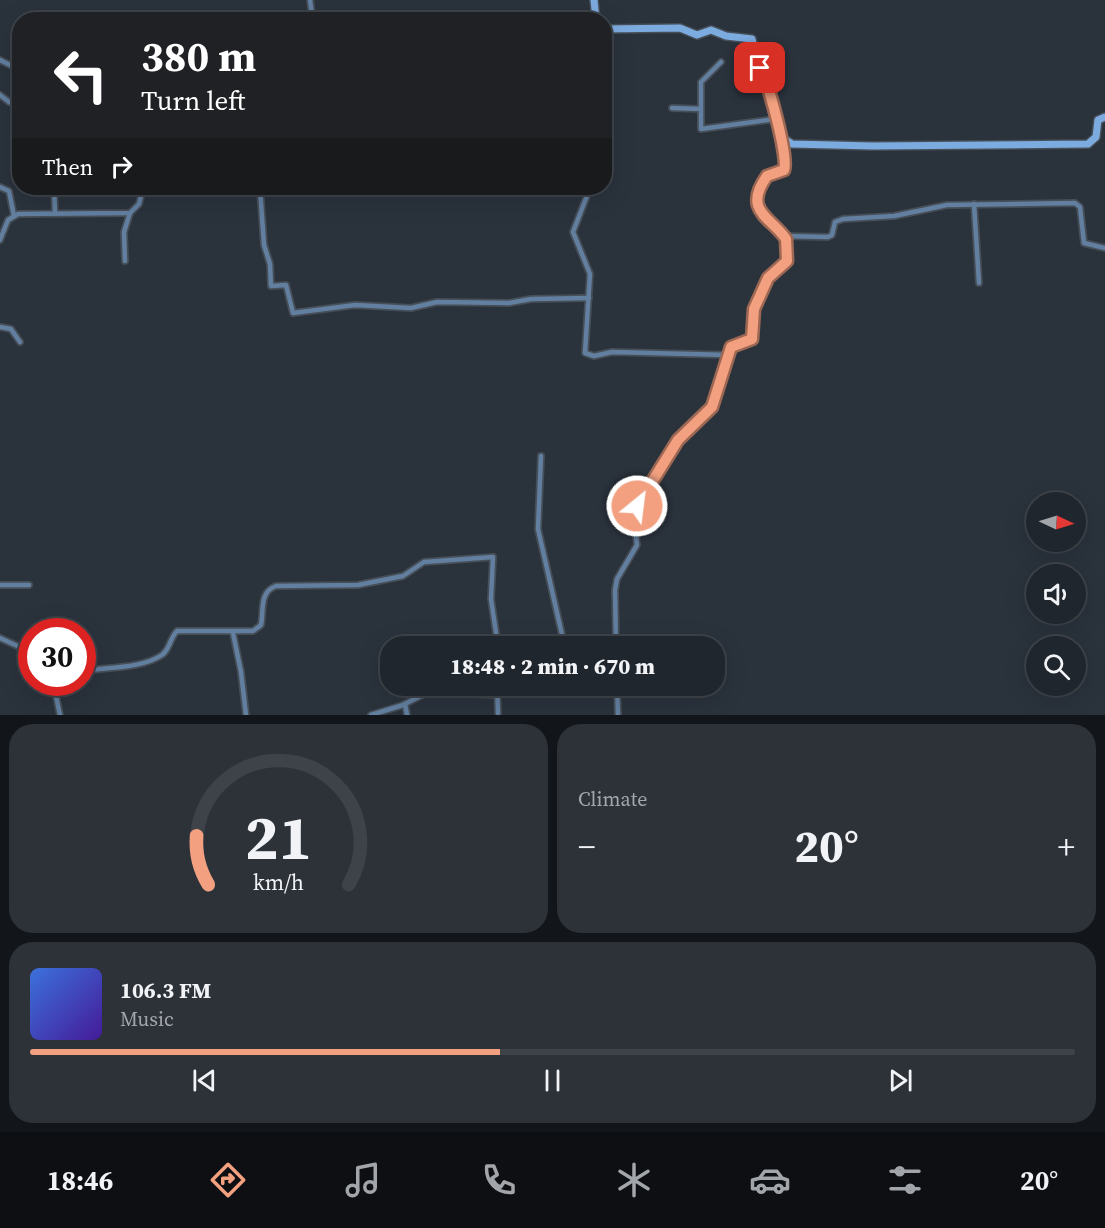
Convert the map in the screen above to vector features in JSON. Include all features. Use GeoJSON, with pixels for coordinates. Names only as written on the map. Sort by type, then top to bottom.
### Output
{"type":"FeatureCollection","features":[{"type":"Feature","properties":{"kind":"street"},"geometry":{"type":"LineString","coordinates":[[612,29],[680,28],[697,36],[711,30],[726,36],[752,39],[758,63],[769,86],[775,119],[784,141],[786,167],[781,172],[767,176],[759,190],[758,201],[764,218],[785,236],[788,243],[787,261],[768,278],[754,309],[752,339],[747,343],[734,345],[712,407],[678,440],[637,506],[634,520],[637,545],[617,579],[615,590],[616,636]]}},
{"type":"Feature","properties":{"kind":"street"},"geometry":{"type":"LineString","coordinates":[[721,63],[701,82],[701,129],[775,119]]}},
{"type":"Feature","properties":{"kind":"street"},"geometry":{"type":"LineString","coordinates":[[672,108],[701,109]]}},
{"type":"Feature","properties":{"kind":"street"},"geometry":{"type":"LineString","coordinates":[[784,141],[808,145],[873,146],[1088,144],[1096,137],[1098,120],[1105,117]]}},
{"type":"Feature","properties":{"kind":"street"},"geometry":{"type":"LineString","coordinates":[[0,187],[9,191],[14,216]]}},
{"type":"Feature","properties":{"kind":"street"},"geometry":{"type":"LineString","coordinates":[[54,195],[55,212]]}},
{"type":"Feature","properties":{"kind":"street"},"geometry":{"type":"LineString","coordinates":[[124,261],[124,227],[130,213],[139,204],[141,195]]}},
{"type":"Feature","properties":{"kind":"street"},"geometry":{"type":"LineString","coordinates":[[260,195],[264,245],[270,264],[271,286],[286,285],[293,313],[355,305],[402,308],[437,302],[509,303],[531,299],[589,298]]}},
{"type":"Feature","properties":{"kind":"street"},"geometry":{"type":"LineString","coordinates":[[587,195],[573,232],[590,270],[585,352],[588,356],[612,352],[729,355]]}},
{"type":"Feature","properties":{"kind":"street"},"geometry":{"type":"LineString","coordinates":[[785,236],[828,237],[832,235],[835,222],[843,219],[894,216],[947,205],[1078,203],[1084,243],[1105,248]]}},
{"type":"Feature","properties":{"kind":"street"},"geometry":{"type":"LineString","coordinates":[[974,204],[979,283]]}},
{"type":"Feature","properties":{"kind":"street"},"geometry":{"type":"LineString","coordinates":[[0,240],[9,220],[14,216],[55,212],[130,213]]}},
{"type":"Feature","properties":{"kind":"street"},"geometry":{"type":"LineString","coordinates":[[0,327],[11,329],[20,342]]}},
{"type":"Feature","properties":{"kind":"street"},"geometry":{"type":"LineString","coordinates":[[541,456],[538,529],[561,636]]}},
{"type":"Feature","properties":{"kind":"street"},"geometry":{"type":"LineString","coordinates":[[96,669],[130,665],[160,656],[177,631],[248,632],[261,625],[264,597],[270,589],[276,586],[358,585],[403,576],[423,562],[493,557],[491,599],[497,636]]}},
{"type":"Feature","properties":{"kind":"street"},"geometry":{"type":"LineString","coordinates":[[0,585],[29,585]]}},
{"type":"Feature","properties":{"kind":"street"},"geometry":{"type":"LineString","coordinates":[[233,633],[246,715]]}},
{"type":"Feature","properties":{"kind":"street"},"geometry":{"type":"LineString","coordinates":[[0,638],[18,646]]}},
{"type":"Feature","properties":{"kind":"street"},"geometry":{"type":"LineString","coordinates":[[56,696],[60,715]]}},
{"type":"Feature","properties":{"kind":"street"},"geometry":{"type":"LineString","coordinates":[[371,715],[405,704],[420,696]]}},
{"type":"Feature","properties":{"kind":"street"},"geometry":{"type":"LineString","coordinates":[[497,696],[498,713]]}},
{"type":"Feature","properties":{"kind":"street"},"geometry":{"type":"LineString","coordinates":[[617,696],[618,715]]}},
{"type":"Feature","properties":{"kind":"street"},"geometry":{"type":"LineString","coordinates":[[405,704],[407,715]]}},
{"type":"Feature","properties":{"kind":"route"},"geometry":{"type":"LineString","coordinates":[[637,506],[678,440],[704,418],[712,407],[719,394],[731,347],[751,341],[754,309],[768,278],[773,272],[782,268],[787,261],[788,243],[782,233],[768,223],[761,214],[758,201],[759,190],[767,176],[781,172],[786,167],[784,141],[780,136],[775,118],[769,86],[760,68]]}}]}
